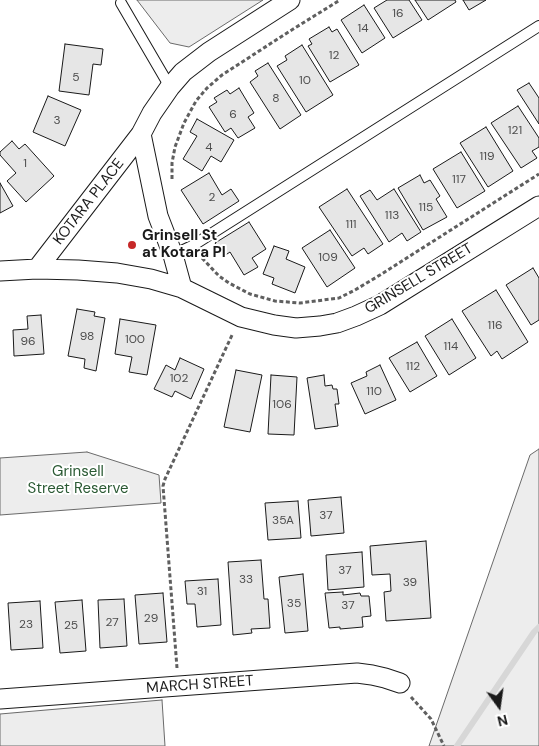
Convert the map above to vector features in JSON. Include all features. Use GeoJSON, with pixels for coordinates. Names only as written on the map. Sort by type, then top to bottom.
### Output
{"type":"FeatureCollection","features":[{"type":"Feature","properties":{"kind":"street","name":"KOTARA PLACE"},"geometry":{"type":"LineString","coordinates":[[37,269],[141,134],[152,113],[183,72],[209,52],[290,0]]}},
{"type":"Feature","properties":{"kind":"street","name":"KOTARA PLACE"},"geometry":{"type":"LineString","coordinates":[[141,134],[158,216],[173,255],[182,288]]}},
{"type":"Feature","properties":{"kind":"street","name":"GRINSELL STREET"},"geometry":{"type":"LineString","coordinates":[[0,271],[37,269],[117,273],[151,279],[182,288],[241,316],[274,325],[296,328],[320,326],[337,323],[380,305],[539,206]]}},
{"type":"Feature","properties":{"kind":"street","name":"MARCH STREET"},"geometry":{"type":"LineString","coordinates":[[0,699],[357,673],[372,674],[400,684]]}},
{"type":"Feature","properties":{"kind":"lane"},"geometry":{"type":"LineString","coordinates":[[121,3],[170,87]]}},
{"type":"Feature","properties":{"kind":"lane"},"geometry":{"type":"LineString","coordinates":[[173,255],[192,246],[539,26]]}},
{"type":"Feature","properties":{"kind":"path"},"geometry":{"type":"LineString","coordinates":[[178,687],[163,486],[241,316]]}},
{"type":"Feature","properties":{"kind":"path"},"geometry":{"type":"LineString","coordinates":[[400,684],[431,719],[444,746]]}},
{"type":"Feature","properties":{"kind":"shaded area"},"geometry":{"type":"Polygon","coordinates":[[[137,0],[263,0],[189,47],[170,43],[137,0]]]}},
{"type":"Feature","properties":{"kind":"shaded area"},"geometry":{"type":"Polygon","coordinates":[[[539,449],[539,746],[429,746],[530,455],[539,449]]]}},
{"type":"Feature","properties":{"kind":"shaded area","name":"Grinsell Street Reserve"},"geometry":{"type":"Polygon","coordinates":[[[87,452],[159,475],[161,503],[0,515],[0,458],[87,452]]]}},
{"type":"Feature","properties":{"kind":"shaded area"},"geometry":{"type":"Polygon","coordinates":[[[162,700],[165,746],[0,746],[0,714],[162,700]]]}},
{"type":"Feature","properties":{"kind":"building"},"geometry":{"type":"Polygon","coordinates":[[[387,0],[409,0],[422,20],[393,38],[374,8],[387,0]]]}},
{"type":"Feature","properties":{"kind":"building"},"geometry":{"type":"Polygon","coordinates":[[[415,0],[455,0],[456,2],[428,20],[415,0]]]}},
{"type":"Feature","properties":{"kind":"building"},"geometry":{"type":"Polygon","coordinates":[[[463,0],[486,0],[469,10],[463,0]]]}},
{"type":"Feature","properties":{"kind":"building"},"geometry":{"type":"Polygon","coordinates":[[[364,5],[385,38],[362,53],[341,20],[364,5]]]}},
{"type":"Feature","properties":{"kind":"building"},"geometry":{"type":"Polygon","coordinates":[[[329,27],[332,32],[337,29],[359,65],[330,82],[308,46],[312,44],[309,39],[329,27]]]}},
{"type":"Feature","properties":{"kind":"building"},"geometry":{"type":"Polygon","coordinates":[[[65,44],[103,49],[101,65],[93,64],[89,95],[59,91],[65,44]]]}},
{"type":"Feature","properties":{"kind":"building"},"geometry":{"type":"Polygon","coordinates":[[[302,45],[333,95],[306,112],[277,66],[287,60],[285,56],[302,45]]]}},
{"type":"Feature","properties":{"kind":"building"},"geometry":{"type":"Polygon","coordinates":[[[268,63],[301,115],[280,129],[250,82],[258,76],[255,71],[268,63]]]}},
{"type":"Feature","properties":{"kind":"building"},"geometry":{"type":"Polygon","coordinates":[[[529,83],[539,98],[539,124],[517,90],[529,83]]]}},
{"type":"Feature","properties":{"kind":"building"},"geometry":{"type":"Polygon","coordinates":[[[239,88],[254,113],[248,117],[255,128],[238,138],[231,128],[225,132],[209,107],[217,102],[214,98],[227,90],[230,94],[239,88]]]}},
{"type":"Feature","properties":{"kind":"building"},"geometry":{"type":"Polygon","coordinates":[[[48,96],[81,110],[65,146],[33,132],[48,96]]]}},
{"type":"Feature","properties":{"kind":"building"},"geometry":{"type":"Polygon","coordinates":[[[518,106],[539,138],[539,147],[532,151],[537,158],[521,168],[491,123],[518,106]]]}},
{"type":"Feature","properties":{"kind":"building"},"geometry":{"type":"Polygon","coordinates":[[[197,119],[234,140],[221,162],[211,156],[202,171],[183,159],[197,136],[190,132],[197,119]]]}},
{"type":"Feature","properties":{"kind":"building"},"geometry":{"type":"Polygon","coordinates":[[[486,127],[513,171],[488,187],[460,143],[486,127]]]}},
{"type":"Feature","properties":{"kind":"building"},"geometry":{"type":"Polygon","coordinates":[[[12,141],[19,149],[25,144],[54,176],[26,202],[7,181],[16,173],[0,155],[0,152],[12,141]]]}},
{"type":"Feature","properties":{"kind":"building"},"geometry":{"type":"Polygon","coordinates":[[[461,152],[485,191],[457,208],[433,169],[461,152]]]}},
{"type":"Feature","properties":{"kind":"building"},"geometry":{"type":"Polygon","coordinates":[[[209,173],[222,195],[231,189],[239,201],[203,224],[181,190],[209,173]]]}},
{"type":"Feature","properties":{"kind":"building"},"geometry":{"type":"Polygon","coordinates":[[[420,175],[424,183],[430,180],[440,196],[436,199],[447,217],[423,230],[398,188],[420,175]]]}},
{"type":"Feature","properties":{"kind":"building"},"geometry":{"type":"Polygon","coordinates":[[[0,183],[13,206],[0,213],[0,183]]]}},
{"type":"Feature","properties":{"kind":"building"},"geometry":{"type":"Polygon","coordinates":[[[347,189],[383,244],[368,254],[364,248],[352,256],[319,207],[347,189]]]}},
{"type":"Feature","properties":{"kind":"building"},"geometry":{"type":"Polygon","coordinates":[[[394,189],[421,232],[407,241],[402,233],[389,242],[360,196],[370,190],[377,200],[394,189]]]}},
{"type":"Feature","properties":{"kind":"building"},"geometry":{"type":"Polygon","coordinates":[[[249,222],[266,249],[252,258],[258,267],[244,275],[230,252],[224,256],[215,243],[249,222]]]}},
{"type":"Feature","properties":{"kind":"building"},"geometry":{"type":"Polygon","coordinates":[[[330,230],[355,268],[327,287],[302,248],[330,230]]]}},
{"type":"Feature","properties":{"kind":"building"},"geometry":{"type":"Polygon","coordinates":[[[274,246],[289,251],[286,259],[305,267],[295,293],[272,284],[274,278],[263,274],[274,246]]]}},
{"type":"Feature","properties":{"kind":"building"},"geometry":{"type":"Polygon","coordinates":[[[533,268],[539,278],[539,320],[531,325],[506,285],[533,268]]]}},
{"type":"Feature","properties":{"kind":"building"},"geometry":{"type":"Polygon","coordinates":[[[496,290],[528,342],[502,359],[497,351],[491,356],[462,311],[496,290]]]}},
{"type":"Feature","properties":{"kind":"building"},"geometry":{"type":"Polygon","coordinates":[[[77,309],[95,312],[94,316],[105,318],[96,371],[84,368],[85,359],[68,356],[77,309]]]}},
{"type":"Feature","properties":{"kind":"building"},"geometry":{"type":"Polygon","coordinates":[[[41,315],[44,354],[14,356],[13,330],[28,329],[27,316],[41,315]]]}},
{"type":"Feature","properties":{"kind":"building"},"geometry":{"type":"Polygon","coordinates":[[[120,319],[156,325],[147,375],[129,372],[132,357],[115,354],[120,319]]]}},
{"type":"Feature","properties":{"kind":"building"},"geometry":{"type":"Polygon","coordinates":[[[452,319],[476,358],[449,375],[425,336],[452,319]]]}},
{"type":"Feature","properties":{"kind":"building"},"geometry":{"type":"Polygon","coordinates":[[[417,342],[437,376],[410,392],[389,358],[417,342]]]}},
{"type":"Feature","properties":{"kind":"building"},"geometry":{"type":"Polygon","coordinates":[[[180,358],[204,369],[191,399],[175,391],[172,397],[154,389],[166,365],[175,370],[180,358]]]}},
{"type":"Feature","properties":{"kind":"building"},"geometry":{"type":"Polygon","coordinates":[[[380,365],[396,400],[365,414],[351,383],[367,376],[366,372],[380,365]]]}},
{"type":"Feature","properties":{"kind":"building"},"geometry":{"type":"Polygon","coordinates":[[[236,370],[262,375],[250,432],[224,427],[236,370]]]}},
{"type":"Feature","properties":{"kind":"building"},"geometry":{"type":"Polygon","coordinates":[[[271,375],[297,377],[294,435],[268,434],[271,375]]]}},
{"type":"Feature","properties":{"kind":"building"},"geometry":{"type":"Polygon","coordinates":[[[324,375],[325,386],[332,385],[333,389],[337,389],[339,404],[335,404],[338,426],[315,429],[307,378],[324,375]]]}},
{"type":"Feature","properties":{"kind":"building"},"geometry":{"type":"Polygon","coordinates":[[[341,497],[344,533],[311,536],[308,500],[341,497]]]}},
{"type":"Feature","properties":{"kind":"building"},"geometry":{"type":"Polygon","coordinates":[[[298,501],[301,538],[268,540],[265,503],[298,501]]]}},
{"type":"Feature","properties":{"kind":"building"},"geometry":{"type":"Polygon","coordinates":[[[426,541],[431,618],[386,621],[384,592],[391,591],[390,574],[372,575],[370,546],[426,541]]]}},
{"type":"Feature","properties":{"kind":"building"},"geometry":{"type":"Polygon","coordinates":[[[362,552],[364,587],[328,590],[326,555],[362,552]]]}},
{"type":"Feature","properties":{"kind":"building"},"geometry":{"type":"Polygon","coordinates":[[[261,560],[264,599],[268,599],[270,628],[251,629],[252,633],[233,635],[228,562],[261,560]]]}},
{"type":"Feature","properties":{"kind":"building"},"geometry":{"type":"Polygon","coordinates":[[[303,574],[308,631],[285,633],[279,577],[303,574]]]}},
{"type":"Feature","properties":{"kind":"building"},"geometry":{"type":"Polygon","coordinates":[[[218,579],[221,625],[197,627],[195,604],[187,604],[185,581],[218,579]]]}},
{"type":"Feature","properties":{"kind":"building"},"geometry":{"type":"Polygon","coordinates":[[[343,592],[343,595],[360,593],[361,596],[369,596],[371,616],[362,617],[363,627],[329,628],[325,593],[343,592]]]}},
{"type":"Feature","properties":{"kind":"building"},"geometry":{"type":"Polygon","coordinates":[[[163,593],[167,642],[139,644],[135,595],[163,593]]]}},
{"type":"Feature","properties":{"kind":"building"},"geometry":{"type":"Polygon","coordinates":[[[124,599],[127,646],[100,648],[98,600],[124,599]]]}},
{"type":"Feature","properties":{"kind":"building"},"geometry":{"type":"Polygon","coordinates":[[[82,600],[86,651],[60,653],[55,602],[82,600]]]}},
{"type":"Feature","properties":{"kind":"building"},"geometry":{"type":"Polygon","coordinates":[[[40,601],[43,648],[11,650],[8,603],[40,601]]]}},
{"type":"Feature","properties":{"kind":"waterway"},"geometry":{"type":"LineString","coordinates":[[457,746],[539,627]]}},
{"type":"Feature","properties":{"kind":"place","name":"Grinsell St at Kotara Pl"},"geometry":{"type":"Point","coordinates":[132,245]}}]}
